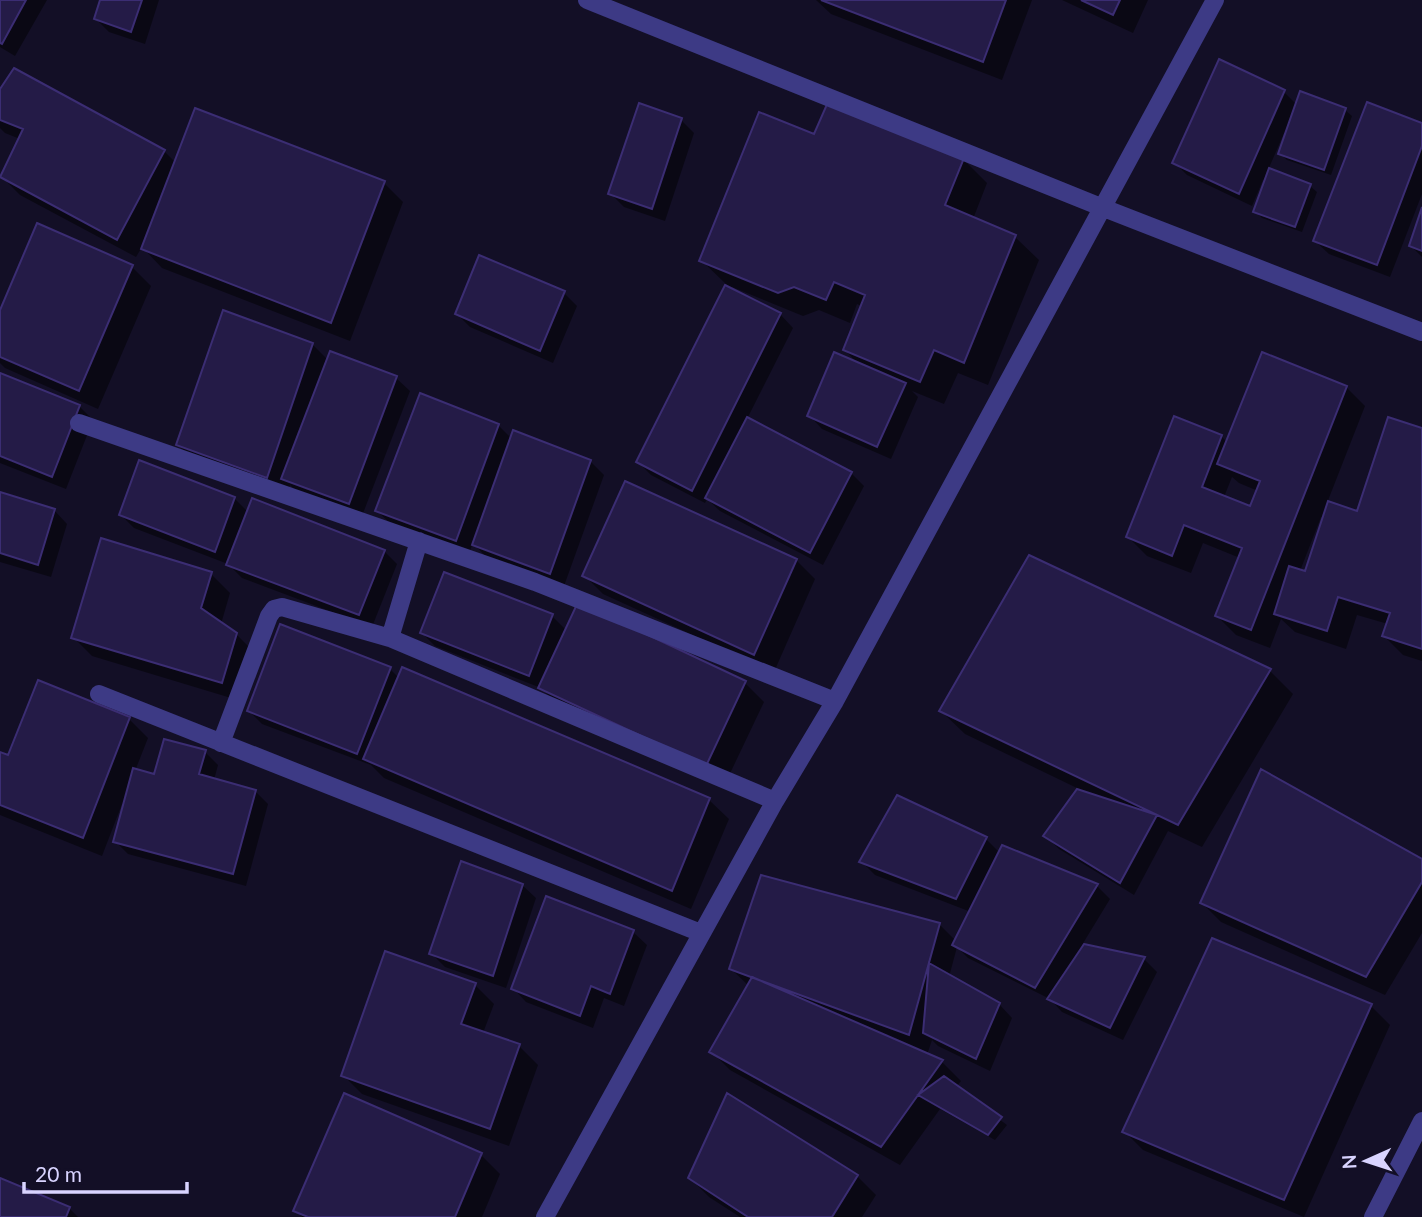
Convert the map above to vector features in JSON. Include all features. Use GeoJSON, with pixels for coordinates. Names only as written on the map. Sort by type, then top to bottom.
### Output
{"type":"FeatureCollection","features":[{"type":"Feature","properties":{"kind":"street"},"geometry":{"type":"LineString","coordinates":[[587,0],[1101,207],[1422,332]]}},
{"type":"Feature","properties":{"kind":"street"},"geometry":{"type":"LineString","coordinates":[[545,1217],[775,800],[835,701],[1215,0]]}},
{"type":"Feature","properties":{"kind":"street"},"geometry":{"type":"LineString","coordinates":[[79,423],[570,595],[835,701]]}},
{"type":"Feature","properties":{"kind":"street"},"geometry":{"type":"LineString","coordinates":[[390,638],[419,541]]}},
{"type":"Feature","properties":{"kind":"street"},"geometry":{"type":"LineString","coordinates":[[221,743],[269,617],[274,609],[282,607],[390,638],[775,800]]}},
{"type":"Feature","properties":{"kind":"street"},"geometry":{"type":"LineString","coordinates":[[99,694],[701,933]]}},
{"type":"Feature","properties":{"kind":"street"},"geometry":{"type":"LineString","coordinates":[[1373,1217],[1422,1121]]}},
{"type":"Feature","properties":{"kind":"building"},"geometry":{"type":"Polygon","coordinates":[[[0,0],[26,0],[2,44],[0,43],[0,0]]]}},
{"type":"Feature","properties":{"kind":"building"},"geometry":{"type":"Polygon","coordinates":[[[100,0],[142,0],[131,32],[94,19],[100,0]]]}},
{"type":"Feature","properties":{"kind":"building"},"geometry":{"type":"Polygon","coordinates":[[[821,0],[1006,0],[983,62],[821,0]]]}},
{"type":"Feature","properties":{"kind":"building"},"geometry":{"type":"Polygon","coordinates":[[[1081,0],[1120,0],[1113,15],[1081,0]]]}},
{"type":"Feature","properties":{"kind":"building"},"geometry":{"type":"Polygon","coordinates":[[[1219,59],[1285,90],[1239,194],[1172,163],[1219,59]]]}},
{"type":"Feature","properties":{"kind":"building"},"geometry":{"type":"Polygon","coordinates":[[[14,68],[165,150],[117,240],[0,177],[23,129],[0,120],[0,89],[14,68]]]}},
{"type":"Feature","properties":{"kind":"building"},"geometry":{"type":"Polygon","coordinates":[[[1300,91],[1346,108],[1324,170],[1278,154],[1300,91]]]}},
{"type":"Feature","properties":{"kind":"building"},"geometry":{"type":"Polygon","coordinates":[[[828,102],[964,158],[945,205],[1016,235],[964,363],[934,350],[920,382],[843,350],[865,295],[834,282],[826,300],[794,287],[778,293],[699,261],[759,112],[814,134],[828,102]]]}},
{"type":"Feature","properties":{"kind":"building"},"geometry":{"type":"Polygon","coordinates":[[[1367,102],[1422,123],[1422,146],[1377,265],[1313,241],[1367,102]]]}},
{"type":"Feature","properties":{"kind":"building"},"geometry":{"type":"Polygon","coordinates":[[[639,103],[682,118],[652,209],[608,194],[639,103]]]}},
{"type":"Feature","properties":{"kind":"building"},"geometry":{"type":"Polygon","coordinates":[[[195,108],[385,181],[331,323],[141,249],[195,108]]]}},
{"type":"Feature","properties":{"kind":"building"},"geometry":{"type":"Polygon","coordinates":[[[1269,168],[1311,184],[1295,227],[1253,212],[1269,168]]]}},
{"type":"Feature","properties":{"kind":"building"},"geometry":{"type":"Polygon","coordinates":[[[1422,207],[1422,251],[1409,246],[1422,207]]]}},
{"type":"Feature","properties":{"kind":"building"},"geometry":{"type":"Polygon","coordinates":[[[37,223],[133,265],[79,391],[0,357],[0,310],[37,223]]]}},
{"type":"Feature","properties":{"kind":"building"},"geometry":{"type":"Polygon","coordinates":[[[479,255],[565,291],[540,351],[455,314],[479,255]]]}},
{"type":"Feature","properties":{"kind":"building"},"geometry":{"type":"Polygon","coordinates":[[[725,285],[781,313],[692,491],[636,462],[725,285]]]}},
{"type":"Feature","properties":{"kind":"building"},"geometry":{"type":"Polygon","coordinates":[[[223,310],[313,343],[267,478],[176,445],[223,310]]]}},
{"type":"Feature","properties":{"kind":"building"},"geometry":{"type":"Polygon","coordinates":[[[330,351],[397,376],[349,504],[281,479],[330,351]]]}},
{"type":"Feature","properties":{"kind":"building"},"geometry":{"type":"Polygon","coordinates":[[[834,352],[906,383],[877,447],[807,416],[834,352]]]}},
{"type":"Feature","properties":{"kind":"building"},"geometry":{"type":"Polygon","coordinates":[[[1262,352],[1347,386],[1251,630],[1215,616],[1242,548],[1184,525],[1172,556],[1126,537],[1174,416],[1222,435],[1202,487],[1250,506],[1260,481],[1217,464],[1262,352]]]}},
{"type":"Feature","properties":{"kind":"building"},"geometry":{"type":"Polygon","coordinates":[[[0,373],[80,405],[52,477],[0,456],[0,373]]]}},
{"type":"Feature","properties":{"kind":"building"},"geometry":{"type":"Polygon","coordinates":[[[420,393],[499,424],[456,541],[375,511],[420,393]]]}},
{"type":"Feature","properties":{"kind":"building"},"geometry":{"type":"Polygon","coordinates":[[[747,417],[852,472],[810,553],[705,498],[747,417]]]}},
{"type":"Feature","properties":{"kind":"building"},"geometry":{"type":"Polygon","coordinates":[[[1388,417],[1422,428],[1422,649],[1382,636],[1390,613],[1338,597],[1327,631],[1274,614],[1289,566],[1305,571],[1328,501],[1357,511],[1388,417]]]}},
{"type":"Feature","properties":{"kind":"building"},"geometry":{"type":"Polygon","coordinates":[[[513,430],[591,460],[550,574],[472,545],[513,430]]]}},
{"type":"Feature","properties":{"kind":"building"},"geometry":{"type":"Polygon","coordinates":[[[139,460],[235,497],[215,552],[119,515],[139,460]]]}},
{"type":"Feature","properties":{"kind":"building"},"geometry":{"type":"Polygon","coordinates":[[[625,481],[797,559],[754,655],[582,576],[625,481]]]}},
{"type":"Feature","properties":{"kind":"building"},"geometry":{"type":"Polygon","coordinates":[[[0,492],[55,509],[38,565],[0,553],[0,492]]]}},
{"type":"Feature","properties":{"kind":"building"},"geometry":{"type":"Polygon","coordinates":[[[252,498],[385,550],[359,615],[226,565],[252,498]]]}},
{"type":"Feature","properties":{"kind":"building"},"geometry":{"type":"Polygon","coordinates":[[[101,538],[212,572],[201,608],[237,633],[222,683],[71,638],[101,538]]]}},
{"type":"Feature","properties":{"kind":"building"},"geometry":{"type":"Polygon","coordinates":[[[1029,555],[1271,669],[1178,825],[939,711],[1029,555]]]}},
{"type":"Feature","properties":{"kind":"building"},"geometry":{"type":"Polygon","coordinates":[[[444,572],[553,614],[529,676],[420,633],[444,572]]]}},
{"type":"Feature","properties":{"kind":"building"},"geometry":{"type":"Polygon","coordinates":[[[578,602],[746,681],[706,766],[538,688],[578,602]]]}},
{"type":"Feature","properties":{"kind":"building"},"geometry":{"type":"Polygon","coordinates":[[[280,624],[391,667],[357,754],[247,711],[280,624]]]}},
{"type":"Feature","properties":{"kind":"building"},"geometry":{"type":"Polygon","coordinates":[[[402,667],[710,798],[672,891],[363,759],[402,667]]]}},
{"type":"Feature","properties":{"kind":"building"},"geometry":{"type":"Polygon","coordinates":[[[38,680],[130,717],[83,838],[0,805],[0,752],[8,755],[38,680]]]}},
{"type":"Feature","properties":{"kind":"building"},"geometry":{"type":"Polygon","coordinates":[[[164,739],[206,750],[199,774],[256,790],[233,874],[113,842],[133,768],[154,774],[164,739]]]}},
{"type":"Feature","properties":{"kind":"building"},"geometry":{"type":"Polygon","coordinates":[[[1261,769],[1422,859],[1422,882],[1366,977],[1200,903],[1261,769]]]}},
{"type":"Feature","properties":{"kind":"building"},"geometry":{"type":"Polygon","coordinates":[[[1077,789],[1157,815],[1120,883],[1043,836],[1077,789]]]}},
{"type":"Feature","properties":{"kind":"building"},"geometry":{"type":"Polygon","coordinates":[[[897,795],[987,837],[956,899],[859,862],[897,795]]]}},
{"type":"Feature","properties":{"kind":"building"},"geometry":{"type":"Polygon","coordinates":[[[1002,845],[1098,884],[1035,988],[952,945],[1002,845]]]}},
{"type":"Feature","properties":{"kind":"building"},"geometry":{"type":"Polygon","coordinates":[[[461,861],[523,884],[493,976],[429,954],[461,861]]]}},
{"type":"Feature","properties":{"kind":"building"},"geometry":{"type":"Polygon","coordinates":[[[761,875],[940,923],[909,1035],[729,969],[761,875]]]}},
{"type":"Feature","properties":{"kind":"building"},"geometry":{"type":"Polygon","coordinates":[[[546,896],[634,930],[610,994],[591,986],[580,1016],[511,989],[546,896]]]}},
{"type":"Feature","properties":{"kind":"building"},"geometry":{"type":"Polygon","coordinates":[[[1212,938],[1372,1004],[1284,1200],[1122,1132],[1212,938]]]}},
{"type":"Feature","properties":{"kind":"building"},"geometry":{"type":"Polygon","coordinates":[[[1084,944],[1145,957],[1110,1028],[1047,999],[1084,944]]]}},
{"type":"Feature","properties":{"kind":"building"},"geometry":{"type":"Polygon","coordinates":[[[385,951],[476,983],[461,1024],[520,1044],[490,1129],[341,1076],[385,951]]]}},
{"type":"Feature","properties":{"kind":"building"},"geometry":{"type":"Polygon","coordinates":[[[929,963],[1000,1003],[976,1059],[923,1033],[929,963]]]}},
{"type":"Feature","properties":{"kind":"building"},"geometry":{"type":"Polygon","coordinates":[[[752,977],[943,1060],[881,1147],[709,1052],[752,977]]]}},
{"type":"Feature","properties":{"kind":"building"},"geometry":{"type":"Polygon","coordinates":[[[944,1076],[1002,1117],[988,1135],[918,1095],[944,1076]]]}},
{"type":"Feature","properties":{"kind":"building"},"geometry":{"type":"Polygon","coordinates":[[[344,1093],[482,1153],[455,1217],[308,1217],[293,1211],[344,1093]]]}},
{"type":"Feature","properties":{"kind":"building"},"geometry":{"type":"Polygon","coordinates":[[[727,1093],[858,1175],[832,1217],[748,1217],[688,1178],[727,1093]]]}},
{"type":"Feature","properties":{"kind":"building"},"geometry":{"type":"Polygon","coordinates":[[[0,1178],[70,1207],[66,1217],[0,1217],[0,1178]]]}}]}
